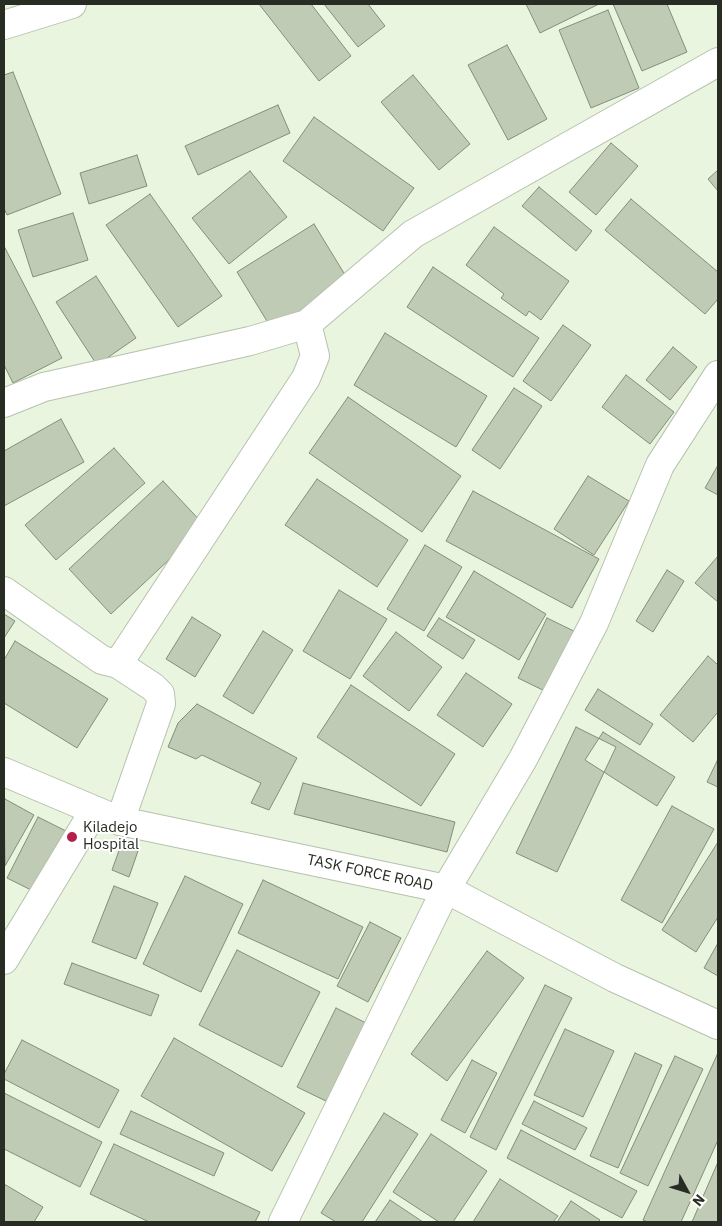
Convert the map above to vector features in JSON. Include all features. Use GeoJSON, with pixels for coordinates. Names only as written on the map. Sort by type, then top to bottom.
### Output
{"type":"FeatureCollection","features":[{"type":"Feature","properties":{"kind":"street"},"geometry":{"type":"LineString","coordinates":[[4,25],[72,4]]}},
{"type":"Feature","properties":{"kind":"street"},"geometry":{"type":"LineString","coordinates":[[4,403],[44,387],[250,341],[307,324],[412,234],[718,62]]}},
{"type":"Feature","properties":{"kind":"street"},"geometry":{"type":"LineString","coordinates":[[118,664],[306,378],[315,356],[307,324]]}},
{"type":"Feature","properties":{"kind":"street"},"geometry":{"type":"LineString","coordinates":[[283,1222],[446,889],[523,759],[594,623],[660,465],[718,375]]}},
{"type":"Feature","properties":{"kind":"street"},"geometry":{"type":"LineString","coordinates":[[4,591],[102,660],[118,664],[153,687],[160,694],[161,704],[120,821]]}},
{"type":"Feature","properties":{"kind":"street","name":"TASK FORCE ROAD"},"geometry":{"type":"LineString","coordinates":[[4,772],[120,821],[446,889],[615,978],[718,1025]]}},
{"type":"Feature","properties":{"kind":"street"},"geometry":{"type":"LineString","coordinates":[[4,960],[94,811]]}},
{"type":"Feature","properties":{"kind":"building"},"geometry":{"type":"Polygon","coordinates":[[[259,4],[311,4],[351,56],[319,81],[259,4]]]}},
{"type":"Feature","properties":{"kind":"building"},"geometry":{"type":"Polygon","coordinates":[[[324,4],[368,4],[385,26],[358,47],[324,4]]]}},
{"type":"Feature","properties":{"kind":"building"},"geometry":{"type":"Polygon","coordinates":[[[526,4],[599,4],[540,33],[526,4]]]}},
{"type":"Feature","properties":{"kind":"building"},"geometry":{"type":"Polygon","coordinates":[[[613,4],[667,4],[687,52],[642,71],[613,4]]]}},
{"type":"Feature","properties":{"kind":"building"},"geometry":{"type":"Polygon","coordinates":[[[608,10],[639,88],[591,108],[559,30],[608,10]]]}},
{"type":"Feature","properties":{"kind":"building"},"geometry":{"type":"Polygon","coordinates":[[[507,45],[547,119],[508,140],[468,65],[507,45]]]}},
{"type":"Feature","properties":{"kind":"building"},"geometry":{"type":"Polygon","coordinates":[[[13,72],[61,194],[7,215],[4,208],[4,75],[13,72]]]}},
{"type":"Feature","properties":{"kind":"building"},"geometry":{"type":"Polygon","coordinates":[[[413,75],[470,144],[439,170],[381,102],[413,75]]]}},
{"type":"Feature","properties":{"kind":"building"},"geometry":{"type":"Polygon","coordinates":[[[278,105],[290,133],[198,175],[185,146],[278,105]]]}},
{"type":"Feature","properties":{"kind":"building"},"geometry":{"type":"Polygon","coordinates":[[[314,117],[414,188],[383,231],[283,161],[314,117]]]}},
{"type":"Feature","properties":{"kind":"building"},"geometry":{"type":"Polygon","coordinates":[[[611,143],[638,166],[596,215],[569,192],[611,143]]]}},
{"type":"Feature","properties":{"kind":"building"},"geometry":{"type":"Polygon","coordinates":[[[137,155],[147,186],[89,204],[80,173],[137,155]]]}},
{"type":"Feature","properties":{"kind":"building"},"geometry":{"type":"Polygon","coordinates":[[[718,170],[718,191],[708,179],[718,170]]]}},
{"type":"Feature","properties":{"kind":"building"},"geometry":{"type":"Polygon","coordinates":[[[250,171],[287,217],[229,264],[192,218],[250,171]]]}},
{"type":"Feature","properties":{"kind":"building"},"geometry":{"type":"Polygon","coordinates":[[[539,187],[592,231],[576,251],[522,206],[539,187]]]}},
{"type":"Feature","properties":{"kind":"building"},"geometry":{"type":"Polygon","coordinates":[[[150,194],[222,296],[178,327],[106,225],[150,194]]]}},
{"type":"Feature","properties":{"kind":"building"},"geometry":{"type":"Polygon","coordinates":[[[631,199],[718,272],[718,299],[705,314],[605,230],[631,199]]]}},
{"type":"Feature","properties":{"kind":"building"},"geometry":{"type":"Polygon","coordinates":[[[73,213],[88,260],[33,277],[18,230],[73,213]]]}},
{"type":"Feature","properties":{"kind":"building"},"geometry":{"type":"Polygon","coordinates":[[[314,224],[350,283],[273,331],[237,272],[314,224]]]}},
{"type":"Feature","properties":{"kind":"building"},"geometry":{"type":"Polygon","coordinates":[[[494,227],[569,281],[541,320],[529,311],[526,316],[501,298],[504,294],[466,265],[494,227]]]}},
{"type":"Feature","properties":{"kind":"building"},"geometry":{"type":"Polygon","coordinates":[[[4,246],[62,358],[13,383],[4,365],[4,246]]]}},
{"type":"Feature","properties":{"kind":"building"},"geometry":{"type":"Polygon","coordinates":[[[433,267],[539,338],[513,377],[407,307],[433,267]]]}},
{"type":"Feature","properties":{"kind":"building"},"geometry":{"type":"Polygon","coordinates":[[[96,276],[136,338],[97,365],[56,302],[96,276]]]}},
{"type":"Feature","properties":{"kind":"building"},"geometry":{"type":"Polygon","coordinates":[[[563,325],[591,345],[551,401],[523,381],[563,325]]]}},
{"type":"Feature","properties":{"kind":"building"},"geometry":{"type":"Polygon","coordinates":[[[385,333],[487,396],[456,447],[354,385],[385,333]]]}},
{"type":"Feature","properties":{"kind":"building"},"geometry":{"type":"Polygon","coordinates":[[[673,347],[697,367],[670,400],[646,380],[673,347]]]}},
{"type":"Feature","properties":{"kind":"building"},"geometry":{"type":"Polygon","coordinates":[[[626,375],[674,412],[650,444],[602,407],[626,375]]]}},
{"type":"Feature","properties":{"kind":"building"},"geometry":{"type":"Polygon","coordinates":[[[514,388],[542,406],[500,469],[472,450],[514,388]]]}},
{"type":"Feature","properties":{"kind":"building"},"geometry":{"type":"Polygon","coordinates":[[[348,397],[461,476],[422,532],[309,453],[348,397]]]}},
{"type":"Feature","properties":{"kind":"building"},"geometry":{"type":"Polygon","coordinates":[[[61,419],[84,462],[4,506],[4,451],[61,419]]]}},
{"type":"Feature","properties":{"kind":"building"},"geometry":{"type":"Polygon","coordinates":[[[114,448],[145,483],[56,560],[25,525],[114,448]]]}},
{"type":"Feature","properties":{"kind":"building"},"geometry":{"type":"Polygon","coordinates":[[[718,465],[718,495],[705,488],[718,465]]]}},
{"type":"Feature","properties":{"kind":"building"},"geometry":{"type":"Polygon","coordinates":[[[588,476],[629,501],[594,555],[554,529],[588,476]]]}},
{"type":"Feature","properties":{"kind":"building"},"geometry":{"type":"Polygon","coordinates":[[[317,479],[408,540],[377,587],[285,525],[317,479]]]}},
{"type":"Feature","properties":{"kind":"building"},"geometry":{"type":"Polygon","coordinates":[[[163,481],[205,526],[111,614],[69,569],[163,481]]]}},
{"type":"Feature","properties":{"kind":"building"},"geometry":{"type":"Polygon","coordinates":[[[473,491],[599,559],[572,608],[446,541],[473,491]]]}},
{"type":"Feature","properties":{"kind":"building"},"geometry":{"type":"Polygon","coordinates":[[[425,545],[462,567],[424,631],[387,609],[425,545]]]}},
{"type":"Feature","properties":{"kind":"building"},"geometry":{"type":"Polygon","coordinates":[[[718,556],[718,602],[695,583],[718,556]]]}},
{"type":"Feature","properties":{"kind":"building"},"geometry":{"type":"Polygon","coordinates":[[[667,570],[684,581],[653,632],[636,621],[667,570]]]}},
{"type":"Feature","properties":{"kind":"building"},"geometry":{"type":"Polygon","coordinates":[[[474,571],[546,614],[519,660],[446,617],[474,571]]]}},
{"type":"Feature","properties":{"kind":"building"},"geometry":{"type":"Polygon","coordinates":[[[339,590],[387,619],[350,679],[303,651],[339,590]]]}},
{"type":"Feature","properties":{"kind":"building"},"geometry":{"type":"Polygon","coordinates":[[[4,614],[15,621],[4,638],[4,614]]]}},
{"type":"Feature","properties":{"kind":"building"},"geometry":{"type":"Polygon","coordinates":[[[192,617],[221,635],[195,677],[166,659],[192,617]]]}},
{"type":"Feature","properties":{"kind":"building"},"geometry":{"type":"Polygon","coordinates":[[[439,618],[475,640],[463,659],[427,636],[439,618]]]}},
{"type":"Feature","properties":{"kind":"building"},"geometry":{"type":"Polygon","coordinates":[[[547,618],[582,635],[553,695],[518,678],[547,618]]]}},
{"type":"Feature","properties":{"kind":"building"},"geometry":{"type":"Polygon","coordinates":[[[263,631],[293,650],[253,714],[223,696],[263,631]]]}},
{"type":"Feature","properties":{"kind":"building"},"geometry":{"type":"Polygon","coordinates":[[[396,632],[442,667],[409,711],[363,676],[396,632]]]}},
{"type":"Feature","properties":{"kind":"building"},"geometry":{"type":"Polygon","coordinates":[[[15,641],[108,699],[77,748],[4,703],[4,660],[15,641]]]}},
{"type":"Feature","properties":{"kind":"building"},"geometry":{"type":"Polygon","coordinates":[[[708,656],[718,665],[718,712],[693,742],[660,715],[708,656]]]}},
{"type":"Feature","properties":{"kind":"building"},"geometry":{"type":"Polygon","coordinates":[[[466,673],[512,704],[483,747],[437,715],[466,673]]]}},
{"type":"Feature","properties":{"kind":"building"},"geometry":{"type":"Polygon","coordinates":[[[351,685],[455,754],[421,806],[317,737],[351,685]]]}},
{"type":"Feature","properties":{"kind":"building"},"geometry":{"type":"Polygon","coordinates":[[[598,689],[653,724],[640,745],[585,710],[598,689]]]}},
{"type":"Feature","properties":{"kind":"building"},"geometry":{"type":"Polygon","coordinates":[[[197,704],[297,758],[269,810],[251,803],[261,783],[202,755],[196,759],[168,747],[178,723],[197,704]]]}},
{"type":"Feature","properties":{"kind":"building"},"geometry":{"type":"Polygon","coordinates":[[[576,727],[616,747],[557,872],[516,853],[576,727]]]}},
{"type":"Feature","properties":{"kind":"building"},"geometry":{"type":"Polygon","coordinates":[[[603,732],[675,777],[657,806],[585,760],[603,732]]]}},
{"type":"Feature","properties":{"kind":"building"},"geometry":{"type":"Polygon","coordinates":[[[718,759],[718,787],[707,782],[718,759]]]}},
{"type":"Feature","properties":{"kind":"building"},"geometry":{"type":"Polygon","coordinates":[[[303,783],[455,822],[447,852],[294,814],[303,783]]]}},
{"type":"Feature","properties":{"kind":"building"},"geometry":{"type":"Polygon","coordinates":[[[5,799],[34,815],[5,866],[4,801],[5,799]]]}},
{"type":"Feature","properties":{"kind":"building"},"geometry":{"type":"Polygon","coordinates":[[[672,806],[714,829],[662,923],[621,900],[672,806]]]}},
{"type":"Feature","properties":{"kind":"building"},"geometry":{"type":"Polygon","coordinates":[[[38,817],[68,832],[37,893],[7,878],[38,817]]]}},
{"type":"Feature","properties":{"kind":"building"},"geometry":{"type":"Polygon","coordinates":[[[718,842],[718,917],[696,952],[662,930],[718,842]]]}},
{"type":"Feature","properties":{"kind":"building"},"geometry":{"type":"Polygon","coordinates":[[[121,845],[138,851],[129,877],[112,870],[121,845]]]}},
{"type":"Feature","properties":{"kind":"building"},"geometry":{"type":"Polygon","coordinates":[[[185,876],[243,904],[201,992],[143,964],[185,876]]]}},
{"type":"Feature","properties":{"kind":"building"},"geometry":{"type":"Polygon","coordinates":[[[263,880],[363,927],[338,979],[238,933],[263,880]]]}},
{"type":"Feature","properties":{"kind":"building"},"geometry":{"type":"Polygon","coordinates":[[[114,886],[158,903],[136,959],[92,942],[114,886]]]}},
{"type":"Feature","properties":{"kind":"building"},"geometry":{"type":"Polygon","coordinates":[[[370,922],[401,938],[368,1002],[337,986],[370,922]]]}},
{"type":"Feature","properties":{"kind":"building"},"geometry":{"type":"Polygon","coordinates":[[[718,943],[718,976],[704,968],[718,943]]]}},
{"type":"Feature","properties":{"kind":"building"},"geometry":{"type":"Polygon","coordinates":[[[237,950],[320,992],[282,1067],[199,1025],[237,950]]]}},
{"type":"Feature","properties":{"kind":"building"},"geometry":{"type":"Polygon","coordinates":[[[487,951],[524,978],[447,1081],[411,1054],[487,951]]]}},
{"type":"Feature","properties":{"kind":"building"},"geometry":{"type":"Polygon","coordinates":[[[72,963],[159,995],[151,1016],[64,984],[72,963]]]}},
{"type":"Feature","properties":{"kind":"building"},"geometry":{"type":"Polygon","coordinates":[[[545,985],[572,998],[496,1150],[470,1137],[545,985]]]}},
{"type":"Feature","properties":{"kind":"building"},"geometry":{"type":"Polygon","coordinates":[[[336,1008],[368,1024],[330,1103],[297,1087],[336,1008]]]}},
{"type":"Feature","properties":{"kind":"building"},"geometry":{"type":"Polygon","coordinates":[[[565,1029],[614,1051],[583,1117],[534,1095],[565,1029]]]}},
{"type":"Feature","properties":{"kind":"building"},"geometry":{"type":"Polygon","coordinates":[[[174,1038],[305,1113],[272,1171],[141,1096],[174,1038]]]}},
{"type":"Feature","properties":{"kind":"building"},"geometry":{"type":"Polygon","coordinates":[[[22,1040],[119,1090],[99,1128],[4,1079],[4,1074],[22,1040]]]}},
{"type":"Feature","properties":{"kind":"building"},"geometry":{"type":"Polygon","coordinates":[[[635,1053],[662,1065],[618,1168],[590,1156],[635,1053]]]}},
{"type":"Feature","properties":{"kind":"building"},"geometry":{"type":"Polygon","coordinates":[[[717,1055],[718,1140],[681,1222],[648,1222],[643,1220],[717,1055]]]}},
{"type":"Feature","properties":{"kind":"building"},"geometry":{"type":"Polygon","coordinates":[[[675,1056],[703,1069],[648,1186],[620,1173],[675,1056]]]}},
{"type":"Feature","properties":{"kind":"building"},"geometry":{"type":"Polygon","coordinates":[[[472,1060],[497,1073],[465,1133],[441,1120],[472,1060]]]}},
{"type":"Feature","properties":{"kind":"building"},"geometry":{"type":"Polygon","coordinates":[[[4,1093],[102,1142],[80,1187],[4,1149],[4,1093]]]}},
{"type":"Feature","properties":{"kind":"building"},"geometry":{"type":"Polygon","coordinates":[[[534,1101],[587,1128],[575,1150],[522,1124],[534,1101]]]}},
{"type":"Feature","properties":{"kind":"building"},"geometry":{"type":"Polygon","coordinates":[[[131,1111],[224,1153],[214,1176],[120,1134],[131,1111]]]}},
{"type":"Feature","properties":{"kind":"building"},"geometry":{"type":"Polygon","coordinates":[[[384,1113],[418,1134],[362,1222],[336,1222],[321,1213],[384,1113]]]}},
{"type":"Feature","properties":{"kind":"building"},"geometry":{"type":"Polygon","coordinates":[[[521,1130],[637,1191],[622,1218],[507,1158],[521,1130]]]}},
{"type":"Feature","properties":{"kind":"building"},"geometry":{"type":"Polygon","coordinates":[[[431,1134],[487,1171],[453,1222],[439,1222],[393,1192],[431,1134]]]}},
{"type":"Feature","properties":{"kind":"building"},"geometry":{"type":"Polygon","coordinates":[[[114,1144],[260,1212],[255,1222],[149,1222],[90,1194],[114,1144]]]}},
{"type":"Feature","properties":{"kind":"building"},"geometry":{"type":"Polygon","coordinates":[[[718,1162],[718,1222],[692,1222],[718,1162]]]}},
{"type":"Feature","properties":{"kind":"building"},"geometry":{"type":"Polygon","coordinates":[[[500,1179],[558,1216],[553,1222],[473,1222],[500,1179]]]}},
{"type":"Feature","properties":{"kind":"building"},"geometry":{"type":"Polygon","coordinates":[[[4,1184],[43,1207],[34,1222],[4,1222],[4,1184]]]}},
{"type":"Feature","properties":{"kind":"building"},"geometry":{"type":"Polygon","coordinates":[[[390,1200],[423,1222],[375,1222],[390,1200]]]}},
{"type":"Feature","properties":{"kind":"building"},"geometry":{"type":"Polygon","coordinates":[[[571,1201],[600,1220],[598,1222],[557,1222],[571,1201]]]}},
{"type":"Feature","properties":{"kind":"place","name":"Kiladejo Hospital"},"geometry":{"type":"Point","coordinates":[72,837]}}]}
